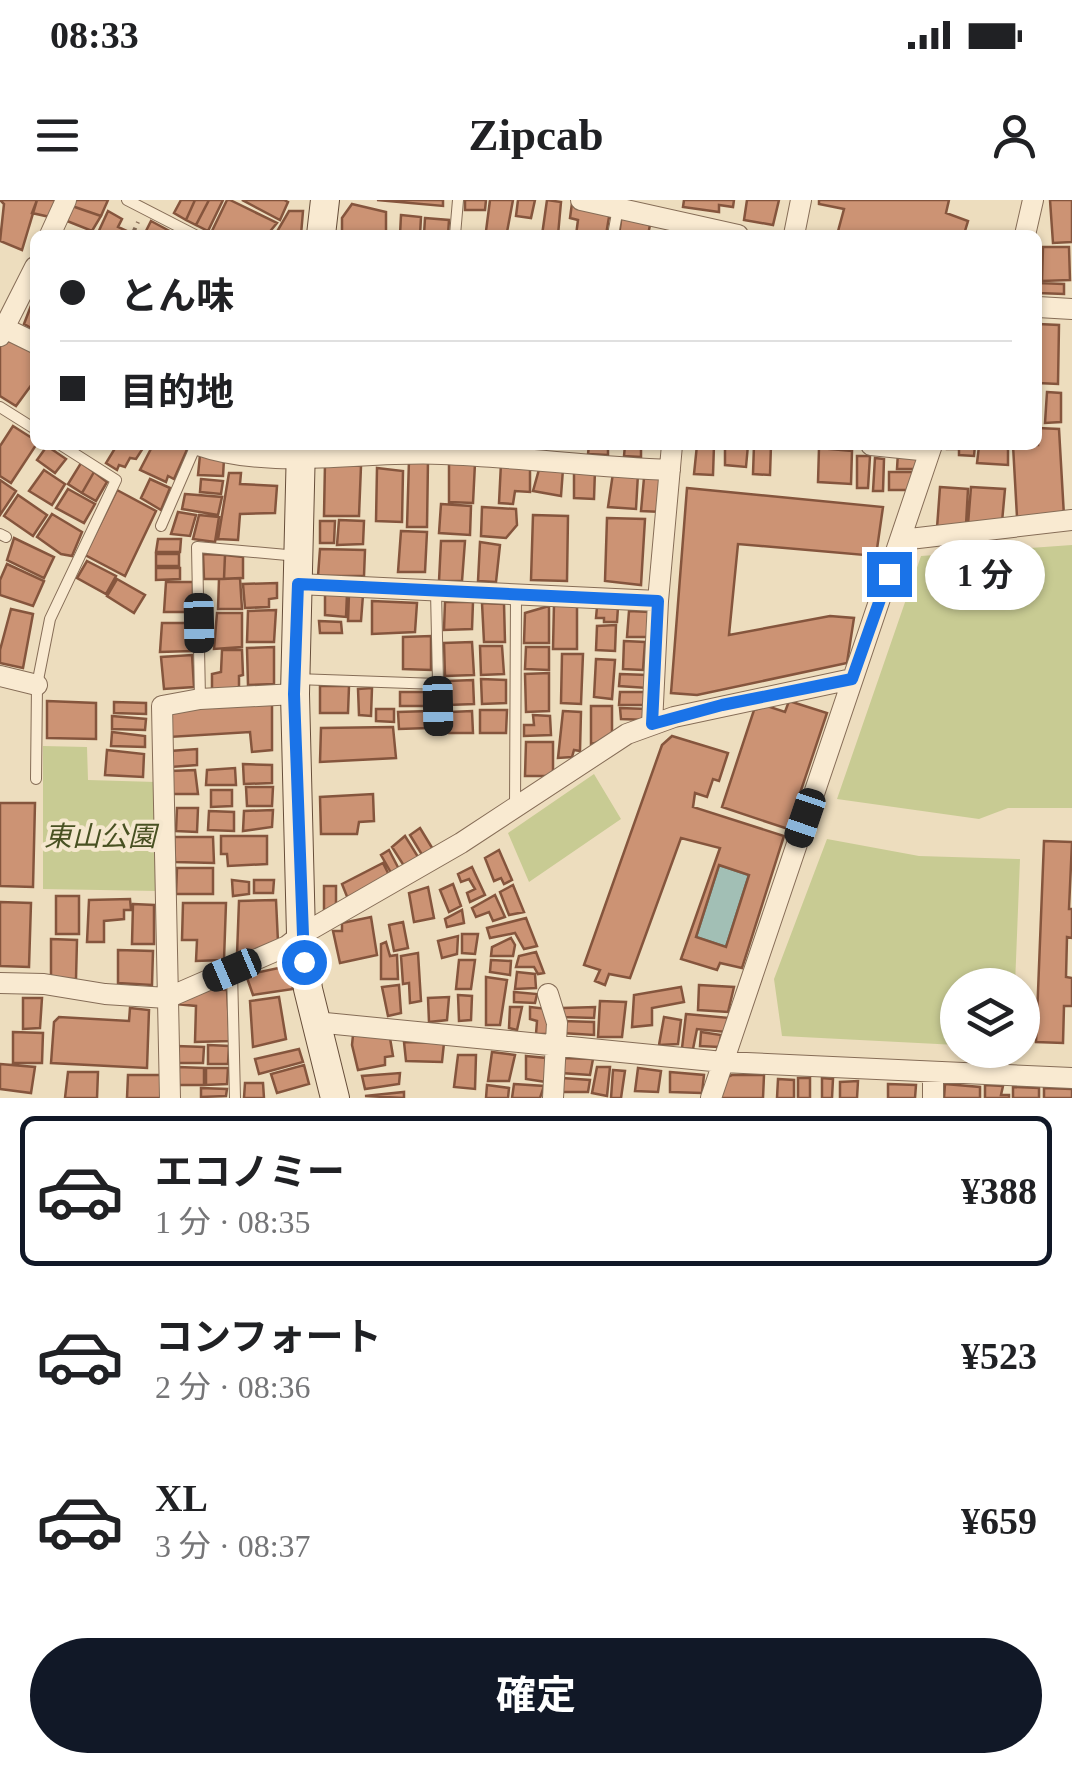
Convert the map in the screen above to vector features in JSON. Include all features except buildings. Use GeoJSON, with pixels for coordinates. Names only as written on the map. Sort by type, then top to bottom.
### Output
{"type":"FeatureCollection","features":[{"type":"Feature","properties":{"kind":"main road"},"geometry":{"type":"LineString","coordinates":[[322,230],[325,200]]}},
{"type":"Feature","properties":{"kind":"main road"},"geometry":{"type":"LineString","coordinates":[[301,451],[294,941],[336,1098]]}},
{"type":"Feature","properties":{"kind":"street"},"geometry":{"type":"LineString","coordinates":[[52,230],[66,200]]}},
{"type":"Feature","properties":{"kind":"street"},"geometry":{"type":"LineString","coordinates":[[581,200],[618,204],[719,230]]}},
{"type":"Feature","properties":{"kind":"street"},"geometry":{"type":"LineString","coordinates":[[795,230],[802,200]]}},
{"type":"Feature","properties":{"kind":"street"},"geometry":{"type":"LineString","coordinates":[[1027,230],[1033,200]]}},
{"type":"Feature","properties":{"kind":"street"},"geometry":{"type":"LineString","coordinates":[[30,277],[2,330],[30,341]]}},
{"type":"Feature","properties":{"kind":"street"},"geometry":{"type":"LineString","coordinates":[[1042,307],[1072,308]]}},
{"type":"Feature","properties":{"kind":"street"},"geometry":{"type":"LineString","coordinates":[[221,450],[370,450]]}},
{"type":"Feature","properties":{"kind":"street"},"geometry":{"type":"LineString","coordinates":[[450,450],[670,470]]}},
{"type":"Feature","properties":{"kind":"street"},"geometry":{"type":"LineString","coordinates":[[652,724],[672,450]]}},
{"type":"Feature","properties":{"kind":"street"},"geometry":{"type":"LineString","coordinates":[[710,1098],[930,450]]}},
{"type":"Feature","properties":{"kind":"street"},"geometry":{"type":"LineString","coordinates":[[901,540],[1072,520]]}},
{"type":"Feature","properties":{"kind":"street"},"geometry":{"type":"LineString","coordinates":[[298,570],[436,592],[658,601]]}},
{"type":"Feature","properties":{"kind":"street"},"geometry":{"type":"LineString","coordinates":[[0,676],[37,685]]}},
{"type":"Feature","properties":{"kind":"street"},"geometry":{"type":"LineString","coordinates":[[0,983],[166,998],[294,941],[461,843],[626,734],[722,705],[852,679]]}},
{"type":"Feature","properties":{"kind":"street"},"geometry":{"type":"LineString","coordinates":[[170,1098],[162,706],[295,686]]}},
{"type":"Feature","properties":{"kind":"street"},"geometry":{"type":"LineString","coordinates":[[548,994],[557,1024],[553,1098]]}},
{"type":"Feature","properties":{"kind":"street"},"geometry":{"type":"LineString","coordinates":[[315,1022],[723,1062],[1072,1078]]}},
{"type":"Feature","properties":{"kind":"street"},"geometry":{"type":"LineString","coordinates":[[933,1098],[934,1072]]}},
{"type":"Feature","properties":{"kind":"lane"},"geometry":{"type":"LineString","coordinates":[[127,200],[184,230]]}},
{"type":"Feature","properties":{"kind":"lane"},"geometry":{"type":"LineString","coordinates":[[455,230],[458,200]]}},
{"type":"Feature","properties":{"kind":"lane"},"geometry":{"type":"LineString","coordinates":[[614,230],[618,204]]}},
{"type":"Feature","properties":{"kind":"lane"},"geometry":{"type":"LineString","coordinates":[[0,407],[30,426]]}},
{"type":"Feature","properties":{"kind":"lane"},"geometry":{"type":"LineString","coordinates":[[36,779],[37,685],[50,619],[116,480],[68,450]]}},
{"type":"Feature","properties":{"kind":"lane"},"geometry":{"type":"LineString","coordinates":[[161,526],[195,450]]}},
{"type":"Feature","properties":{"kind":"lane"},"geometry":{"type":"LineString","coordinates":[[200,699],[197,547],[298,570]]}},
{"type":"Feature","properties":{"kind":"lane"},"geometry":{"type":"LineString","coordinates":[[436,592],[439,727]]}},
{"type":"Feature","properties":{"kind":"lane"},"geometry":{"type":"LineString","coordinates":[[515,808],[516,595]]}},
{"type":"Feature","properties":{"kind":"lane"},"geometry":{"type":"LineString","coordinates":[[295,686],[438,684]]}},
{"type":"Feature","properties":{"kind":"lane"},"geometry":{"type":"LineString","coordinates":[[232,970],[235,1098]]}},
{"type":"Feature","properties":{"kind":"green space"},"geometry":{"type":"Polygon","coordinates":[[[1072,545],[1072,808],[1008,808],[979,819],[837,799],[921,556],[1072,545]]]}},
{"type":"Feature","properties":{"kind":"green space","name":"東山公園"},"geometry":{"type":"Polygon","coordinates":[[[43,746],[87,747],[88,780],[156,782],[157,891],[43,889],[43,746]]]}},
{"type":"Feature","properties":{"kind":"green space"},"geometry":{"type":"Polygon","coordinates":[[[594,774],[621,819],[529,882],[508,833],[594,774]]]}},
{"type":"Feature","properties":{"kind":"green space"},"geometry":{"type":"Polygon","coordinates":[[[827,839],[919,856],[1020,859],[1016,968],[940,968],[940,1044],[782,1036],[774,979],[827,839]]]}},
{"type":"Feature","properties":{"kind":"water"},"geometry":{"type":"Polygon","coordinates":[[[719,865],[749,875],[726,947],[696,937],[719,865]]]}},
{"type":"Feature","properties":{"kind":"route"},"geometry":{"type":"LineString","coordinates":[[304,962],[294,694],[298,584],[658,601],[652,724],[722,705],[852,679],[889,574]]}}]}
